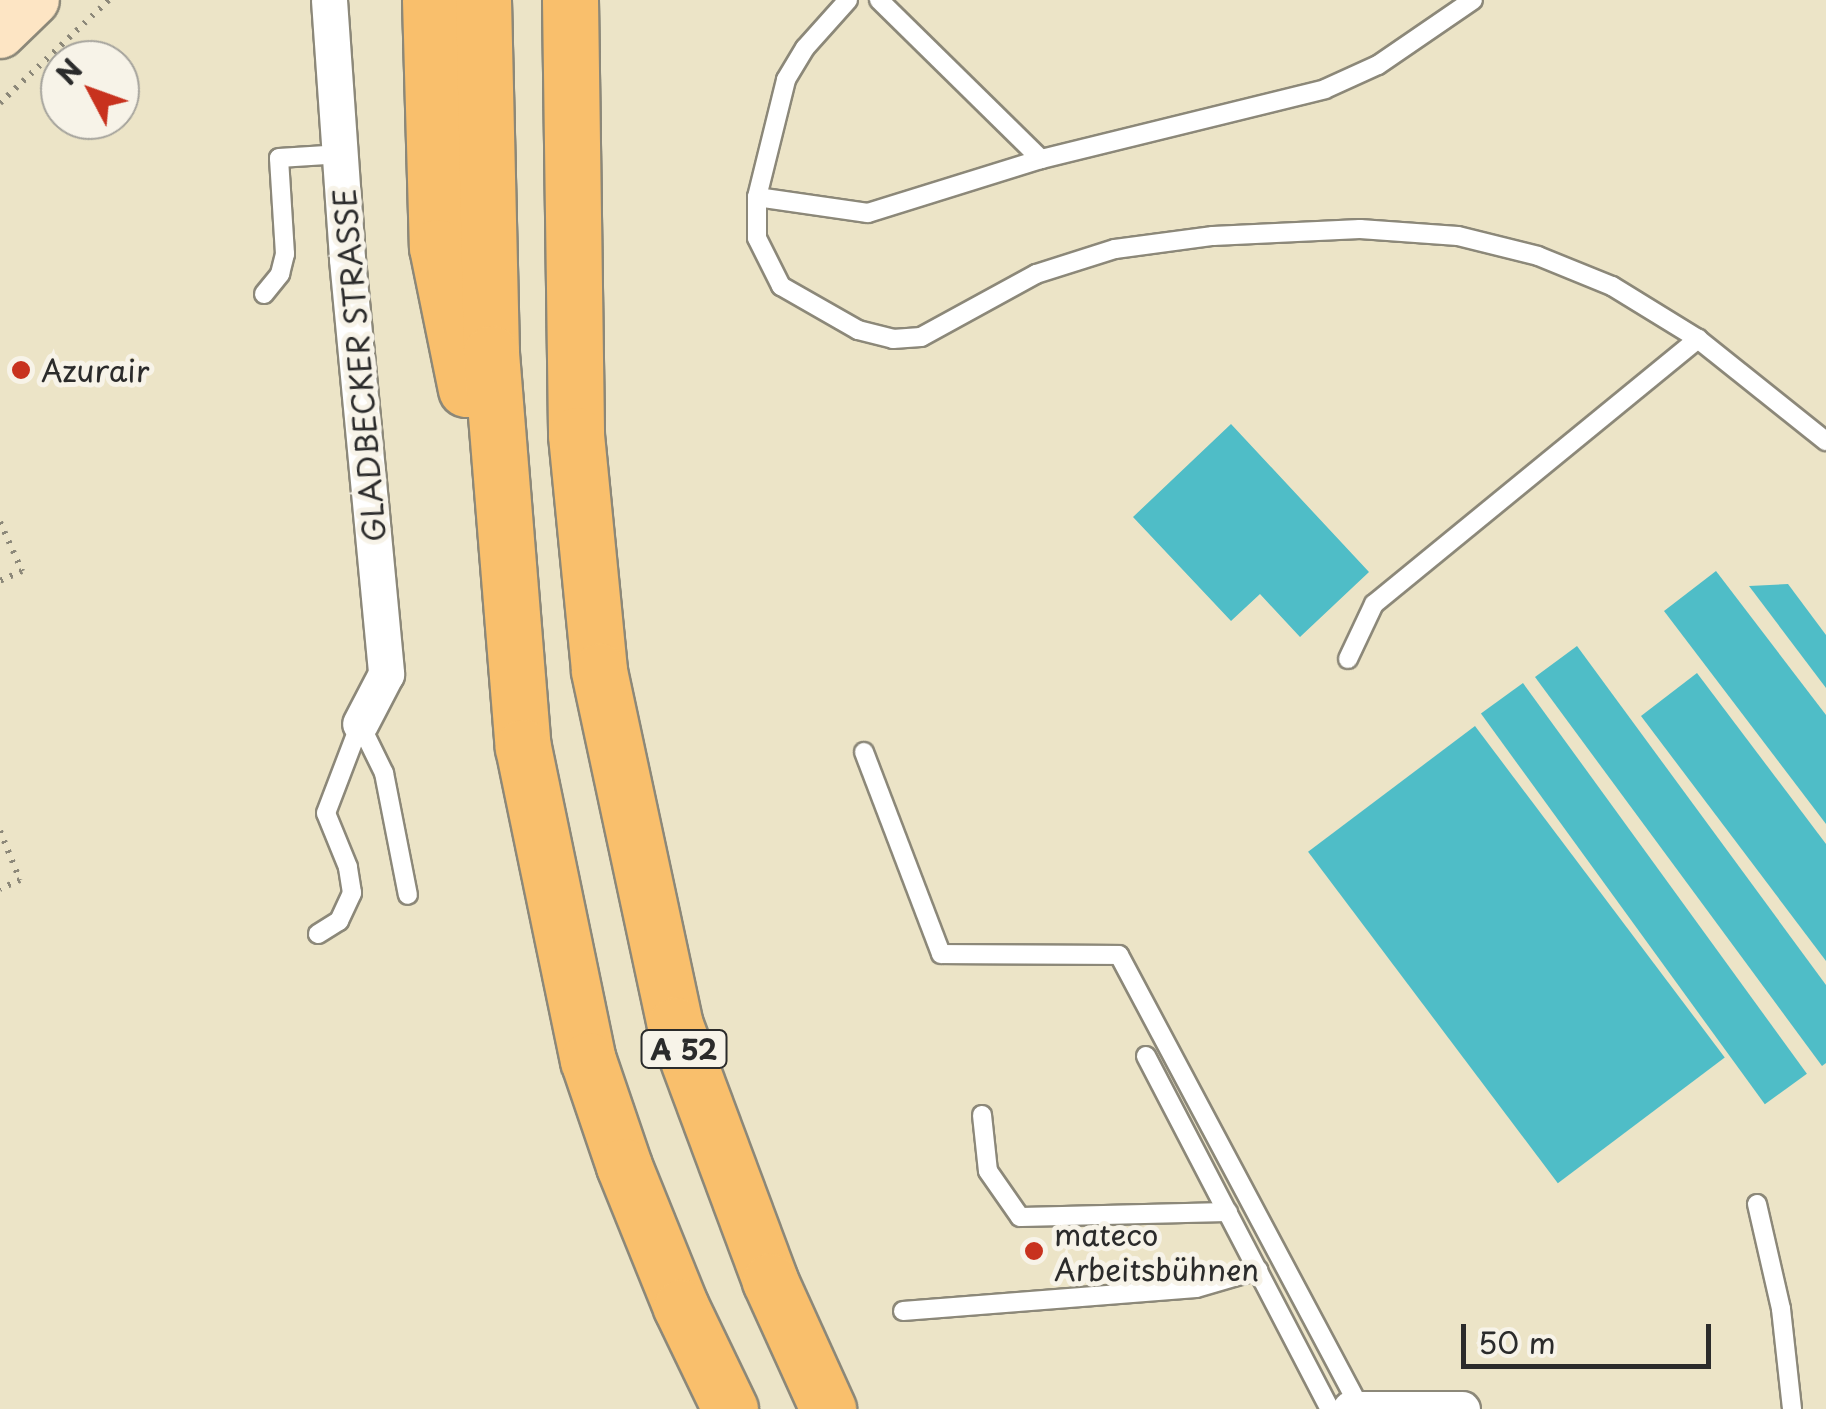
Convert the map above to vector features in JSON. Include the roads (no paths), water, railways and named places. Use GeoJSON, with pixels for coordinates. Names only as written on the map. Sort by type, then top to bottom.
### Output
{"type":"FeatureCollection","features":[{"type":"Feature","properties":{"kind":"highway"},"geometry":{"type":"LineString","coordinates":[[430,0],[437,247],[509,598]]}},
{"type":"Feature","properties":{"kind":"highway","name":"A 52"},"geometry":{"type":"LineString","coordinates":[[483,0],[491,354],[523,746],[588,1060],[674,1289],[730,1409]]}},
{"type":"Feature","properties":{"kind":"highway","name":"A 52"},"geometry":{"type":"LineString","coordinates":[[570,0],[576,435],[600,671],[675,1024],[770,1281],[828,1409]]}},
{"type":"Feature","properties":{"kind":"main road"},"geometry":{"type":"LineString","coordinates":[[0,32],[34,0]]}},
{"type":"Feature","properties":{"kind":"street","name":"GLADBECKER STRASSE"},"geometry":{"type":"LineString","coordinates":[[329,0],[386,674],[360,724]]}},
{"type":"Feature","properties":{"kind":"street"},"geometry":{"type":"LineString","coordinates":[[1346,1408],[1462,1409]]}},
{"type":"Feature","properties":{"kind":"lane"},"geometry":{"type":"LineString","coordinates":[[848,0],[805,48],[786,80],[756,197],[758,238],[781,286],[858,330],[893,340],[921,338],[1036,274],[1115,249],[1214,236],[1360,229],[1458,236],[1538,256],[1612,286],[1698,339],[1826,441]]}},
{"type":"Feature","properties":{"kind":"lane"},"geometry":{"type":"LineString","coordinates":[[879,0],[1041,159]]}},
{"type":"Feature","properties":{"kind":"lane"},"geometry":{"type":"LineString","coordinates":[[756,197],[868,213],[1041,159],[1325,90],[1378,65],[1473,0]]}},
{"type":"Feature","properties":{"kind":"lane"},"geometry":{"type":"LineString","coordinates":[[264,294],[280,274],[285,254],[280,158],[342,154]]}},
{"type":"Feature","properties":{"kind":"lane"},"geometry":{"type":"LineString","coordinates":[[1348,659],[1374,604],[1698,339]]}},
{"type":"Feature","properties":{"kind":"lane"},"geometry":{"type":"LineString","coordinates":[[360,724],[384,773],[408,895]]}},
{"type":"Feature","properties":{"kind":"lane"},"geometry":{"type":"LineString","coordinates":[[318,934],[338,921],[352,893],[348,867],[326,813],[360,724]]}},
{"type":"Feature","properties":{"kind":"lane"},"geometry":{"type":"LineString","coordinates":[[864,752],[942,954],[1119,954],[1346,1408]]}},
{"type":"Feature","properties":{"kind":"lane"},"geometry":{"type":"LineString","coordinates":[[1146,1056],[1258,1270],[1346,1408]]}},
{"type":"Feature","properties":{"kind":"lane"},"geometry":{"type":"LineString","coordinates":[[982,1115],[988,1172],[1020,1217],[1228,1212]]}},
{"type":"Feature","properties":{"kind":"lane"},"geometry":{"type":"LineString","coordinates":[[1757,1204],[1781,1308],[1792,1409]]}},
{"type":"Feature","properties":{"kind":"lane"},"geometry":{"type":"LineString","coordinates":[[903,1312],[1196,1288],[1258,1270]]}},
{"type":"Feature","properties":{"kind":"water"},"geometry":{"type":"Polygon","coordinates":[[[1231,424],[1369,572],[1300,637],[1260,594],[1231,621],[1133,517],[1231,424]]]}},
{"type":"Feature","properties":{"kind":"water"},"geometry":{"type":"Polygon","coordinates":[[[1716,571],[1826,715],[1826,824],[1664,611],[1716,571]]]}},
{"type":"Feature","properties":{"kind":"water"},"geometry":{"type":"Polygon","coordinates":[[[1788,584],[1826,635],[1826,688],[1749,586],[1788,584]]]}},
{"type":"Feature","properties":{"kind":"water"},"geometry":{"type":"Polygon","coordinates":[[[1577,646],[1826,985],[1826,1063],[1822,1066],[1535,677],[1577,646]]]}},
{"type":"Feature","properties":{"kind":"water"},"geometry":{"type":"Polygon","coordinates":[[[1697,673],[1826,844],[1826,961],[1641,716],[1697,673]]]}},
{"type":"Feature","properties":{"kind":"water"},"geometry":{"type":"Polygon","coordinates":[[[1523,683],[1807,1074],[1765,1104],[1481,714],[1523,683]]]}},
{"type":"Feature","properties":{"kind":"water"},"geometry":{"type":"Polygon","coordinates":[[[1475,726],[1725,1057],[1558,1183],[1308,852],[1475,726]]]}},
{"type":"Feature","properties":{"kind":"place","name":"Azurair"},"geometry":{"type":"Point","coordinates":[21,370]}},
{"type":"Feature","properties":{"kind":"place","name":"mateco Arbeitsbühnen"},"geometry":{"type":"Point","coordinates":[1034,1251]}}]}
